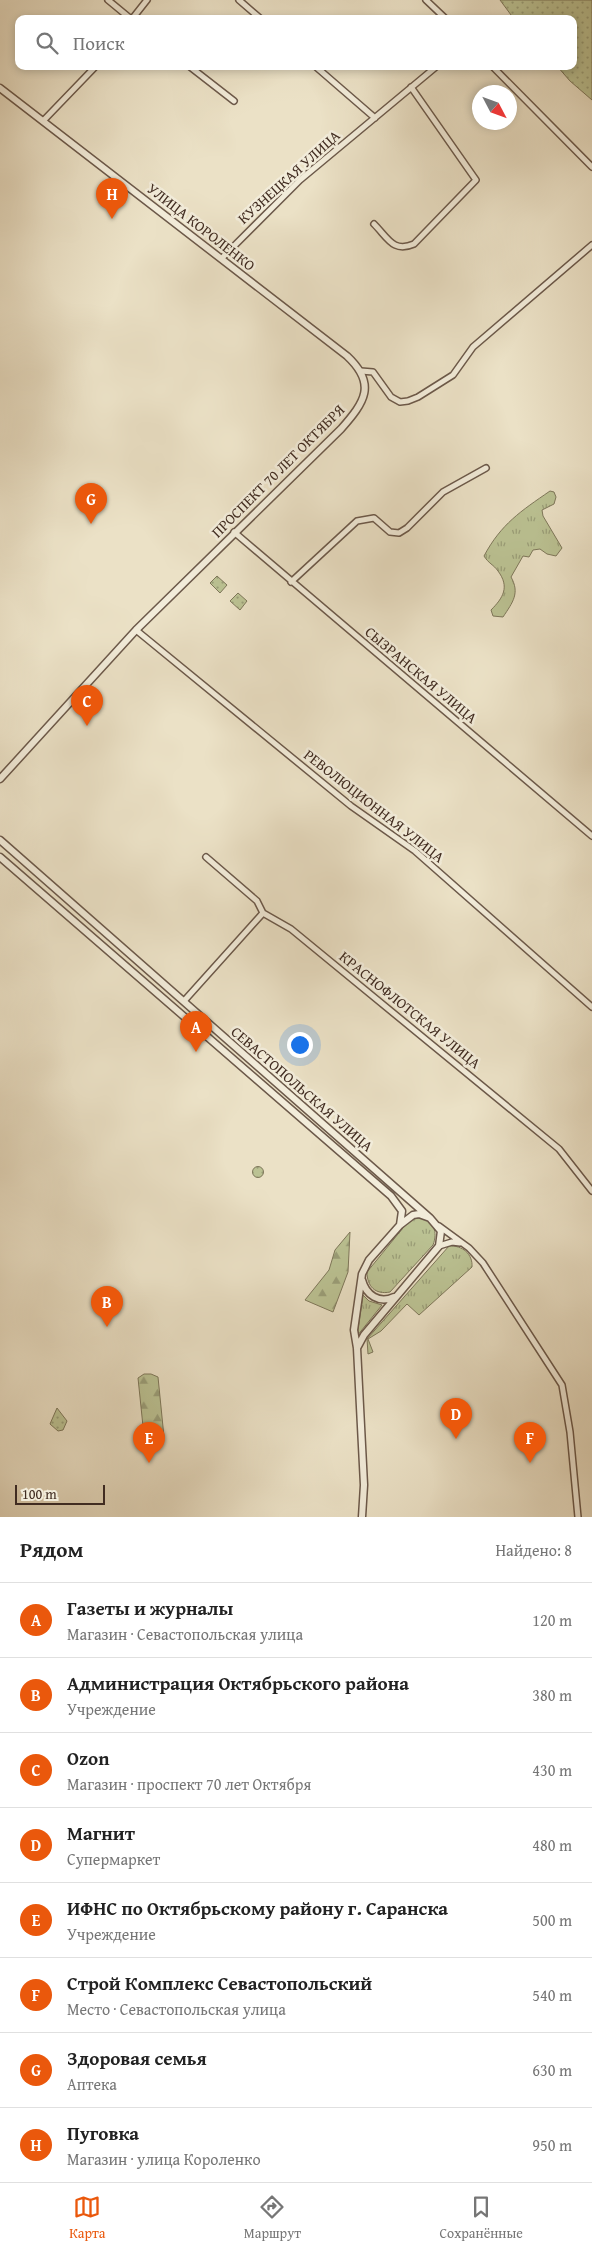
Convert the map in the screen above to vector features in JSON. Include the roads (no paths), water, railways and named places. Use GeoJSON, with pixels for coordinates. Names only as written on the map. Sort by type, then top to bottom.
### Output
{"type":"FeatureCollection","features":[{"type":"Feature","properties":{"kind":"street"},"geometry":{"type":"LineString","coordinates":[[108,0],[126,15]]}},
{"type":"Feature","properties":{"kind":"street"},"geometry":{"type":"LineString","coordinates":[[134,15],[147,0]]}},
{"type":"Feature","properties":{"kind":"street"},"geometry":{"type":"LineString","coordinates":[[239,0],[256,15]]}},
{"type":"Feature","properties":{"kind":"street"},"geometry":{"type":"LineString","coordinates":[[426,0],[442,15]]}},
{"type":"Feature","properties":{"kind":"street"},"geometry":{"type":"LineString","coordinates":[[43,121],[92,70]]}},
{"type":"Feature","properties":{"kind":"street"},"geometry":{"type":"LineString","coordinates":[[194,70],[234,101]]}},
{"type":"Feature","properties":{"kind":"street"},"geometry":{"type":"LineString","coordinates":[[320,70],[375,118]]}},
{"type":"Feature","properties":{"kind":"street","name":"КУЗНЕЦКАЯ УЛИЦА"},"geometry":{"type":"LineString","coordinates":[[222,258],[300,180],[433,70]]}},
{"type":"Feature","properties":{"kind":"street"},"geometry":{"type":"LineString","coordinates":[[496,70],[592,167]]}},
{"type":"Feature","properties":{"kind":"street"},"geometry":{"type":"LineString","coordinates":[[374,224],[397,247],[404,248],[414,244],[476,180],[411,87]]}},
{"type":"Feature","properties":{"kind":"street","name":"УЛИЦА КОРОЛЕНКО"},"geometry":{"type":"LineString","coordinates":[[0,88],[347,356],[360,371]]}},
{"type":"Feature","properties":{"kind":"street"},"geometry":{"type":"LineString","coordinates":[[360,371],[373,372],[391,396],[400,402],[408,402],[418,397],[453,375],[473,347],[592,245]]}},
{"type":"Feature","properties":{"kind":"street","name":"ПРОСПЕКТ 70 ЛЕТ ОКТЯБРЯ"},"geometry":{"type":"LineString","coordinates":[[0,779],[136,630],[354,414],[362,402],[366,390],[360,371]]}},
{"type":"Feature","properties":{"kind":"street"},"geometry":{"type":"LineString","coordinates":[[291,582],[357,520],[374,518],[390,532],[399,533],[407,528],[443,492],[486,468]]}},
{"type":"Feature","properties":{"kind":"street","name":"СЫЗРАНСКАЯ УЛИЦА"},"geometry":{"type":"LineString","coordinates":[[234,532],[592,836]]}},
{"type":"Feature","properties":{"kind":"street","name":"РЕВОЛЮЦИОННАЯ УЛИЦА"},"geometry":{"type":"LineString","coordinates":[[136,630],[351,806],[415,852],[592,1008]]}},
{"type":"Feature","properties":{"kind":"street","name":"СЕВАСТОПОЛЬСКАЯ УЛИЦА"},"geometry":{"type":"LineString","coordinates":[[0,840],[438,1226]]}},
{"type":"Feature","properties":{"kind":"street","name":"СЕВАСТОПОЛЬСКАЯ УЛИЦА"},"geometry":{"type":"LineString","coordinates":[[0,857],[391,1196],[402,1211],[400,1225]]}},
{"type":"Feature","properties":{"kind":"street","name":"КРАСНОФЛОТСКАЯ УЛИЦА"},"geometry":{"type":"LineString","coordinates":[[206,857],[257,901],[263,913],[291,929],[559,1149],[592,1191]]}},
{"type":"Feature","properties":{"kind":"street"},"geometry":{"type":"LineString","coordinates":[[50,900],[58,891]]}},
{"type":"Feature","properties":{"kind":"street"},"geometry":{"type":"LineString","coordinates":[[75,921],[82,912]]}},
{"type":"Feature","properties":{"kind":"street"},"geometry":{"type":"LineString","coordinates":[[176,1009],[263,913]]}},
{"type":"Feature","properties":{"kind":"street"},"geometry":{"type":"LineString","coordinates":[[362,1517],[364,1485],[357,1348],[354,1330],[362,1274],[369,1260],[400,1225],[419,1214],[430,1218]]}},
{"type":"Feature","properties":{"kind":"street"},"geometry":{"type":"LineString","coordinates":[[438,1226],[463,1244],[483,1263],[562,1385],[570,1432],[578,1517]]}},
{"type":"Feature","properties":{"kind":"street"},"geometry":{"type":"LineString","coordinates":[[357,1348],[364,1335],[439,1246],[441,1238],[438,1226]]}},
{"type":"Feature","properties":{"kind":"street"},"geometry":{"type":"LineString","coordinates":[[439,1246],[452,1242],[463,1244]]}},
{"type":"Feature","properties":{"kind":"street"},"geometry":{"type":"LineString","coordinates":[[362,1274],[364,1287],[373,1297],[386,1300],[399,1293]]}},
{"type":"Feature","properties":{"kind":"place","name":"Пуговка"},"geometry":{"type":"Point","coordinates":[112,219]}},
{"type":"Feature","properties":{"kind":"place","name":"Здоровая семья"},"geometry":{"type":"Point","coordinates":[91,524]}},
{"type":"Feature","properties":{"kind":"place","name":"Ozon"},"geometry":{"type":"Point","coordinates":[87,726]}},
{"type":"Feature","properties":{"kind":"place","name":"Газеты и журналы"},"geometry":{"type":"Point","coordinates":[196,1052]}},
{"type":"Feature","properties":{"kind":"place","name":"Администрация Октябрьского района"},"geometry":{"type":"Point","coordinates":[107,1327]}},
{"type":"Feature","properties":{"kind":"place","name":"Магнит"},"geometry":{"type":"Point","coordinates":[456,1439]}},
{"type":"Feature","properties":{"kind":"place","name":"ИФНС по Октябрьскому району г. Саранска"},"geometry":{"type":"Point","coordinates":[149,1463]}},
{"type":"Feature","properties":{"kind":"place","name":"Строй Комплекс Севастопольский"},"geometry":{"type":"Point","coordinates":[530,1463]}}]}
